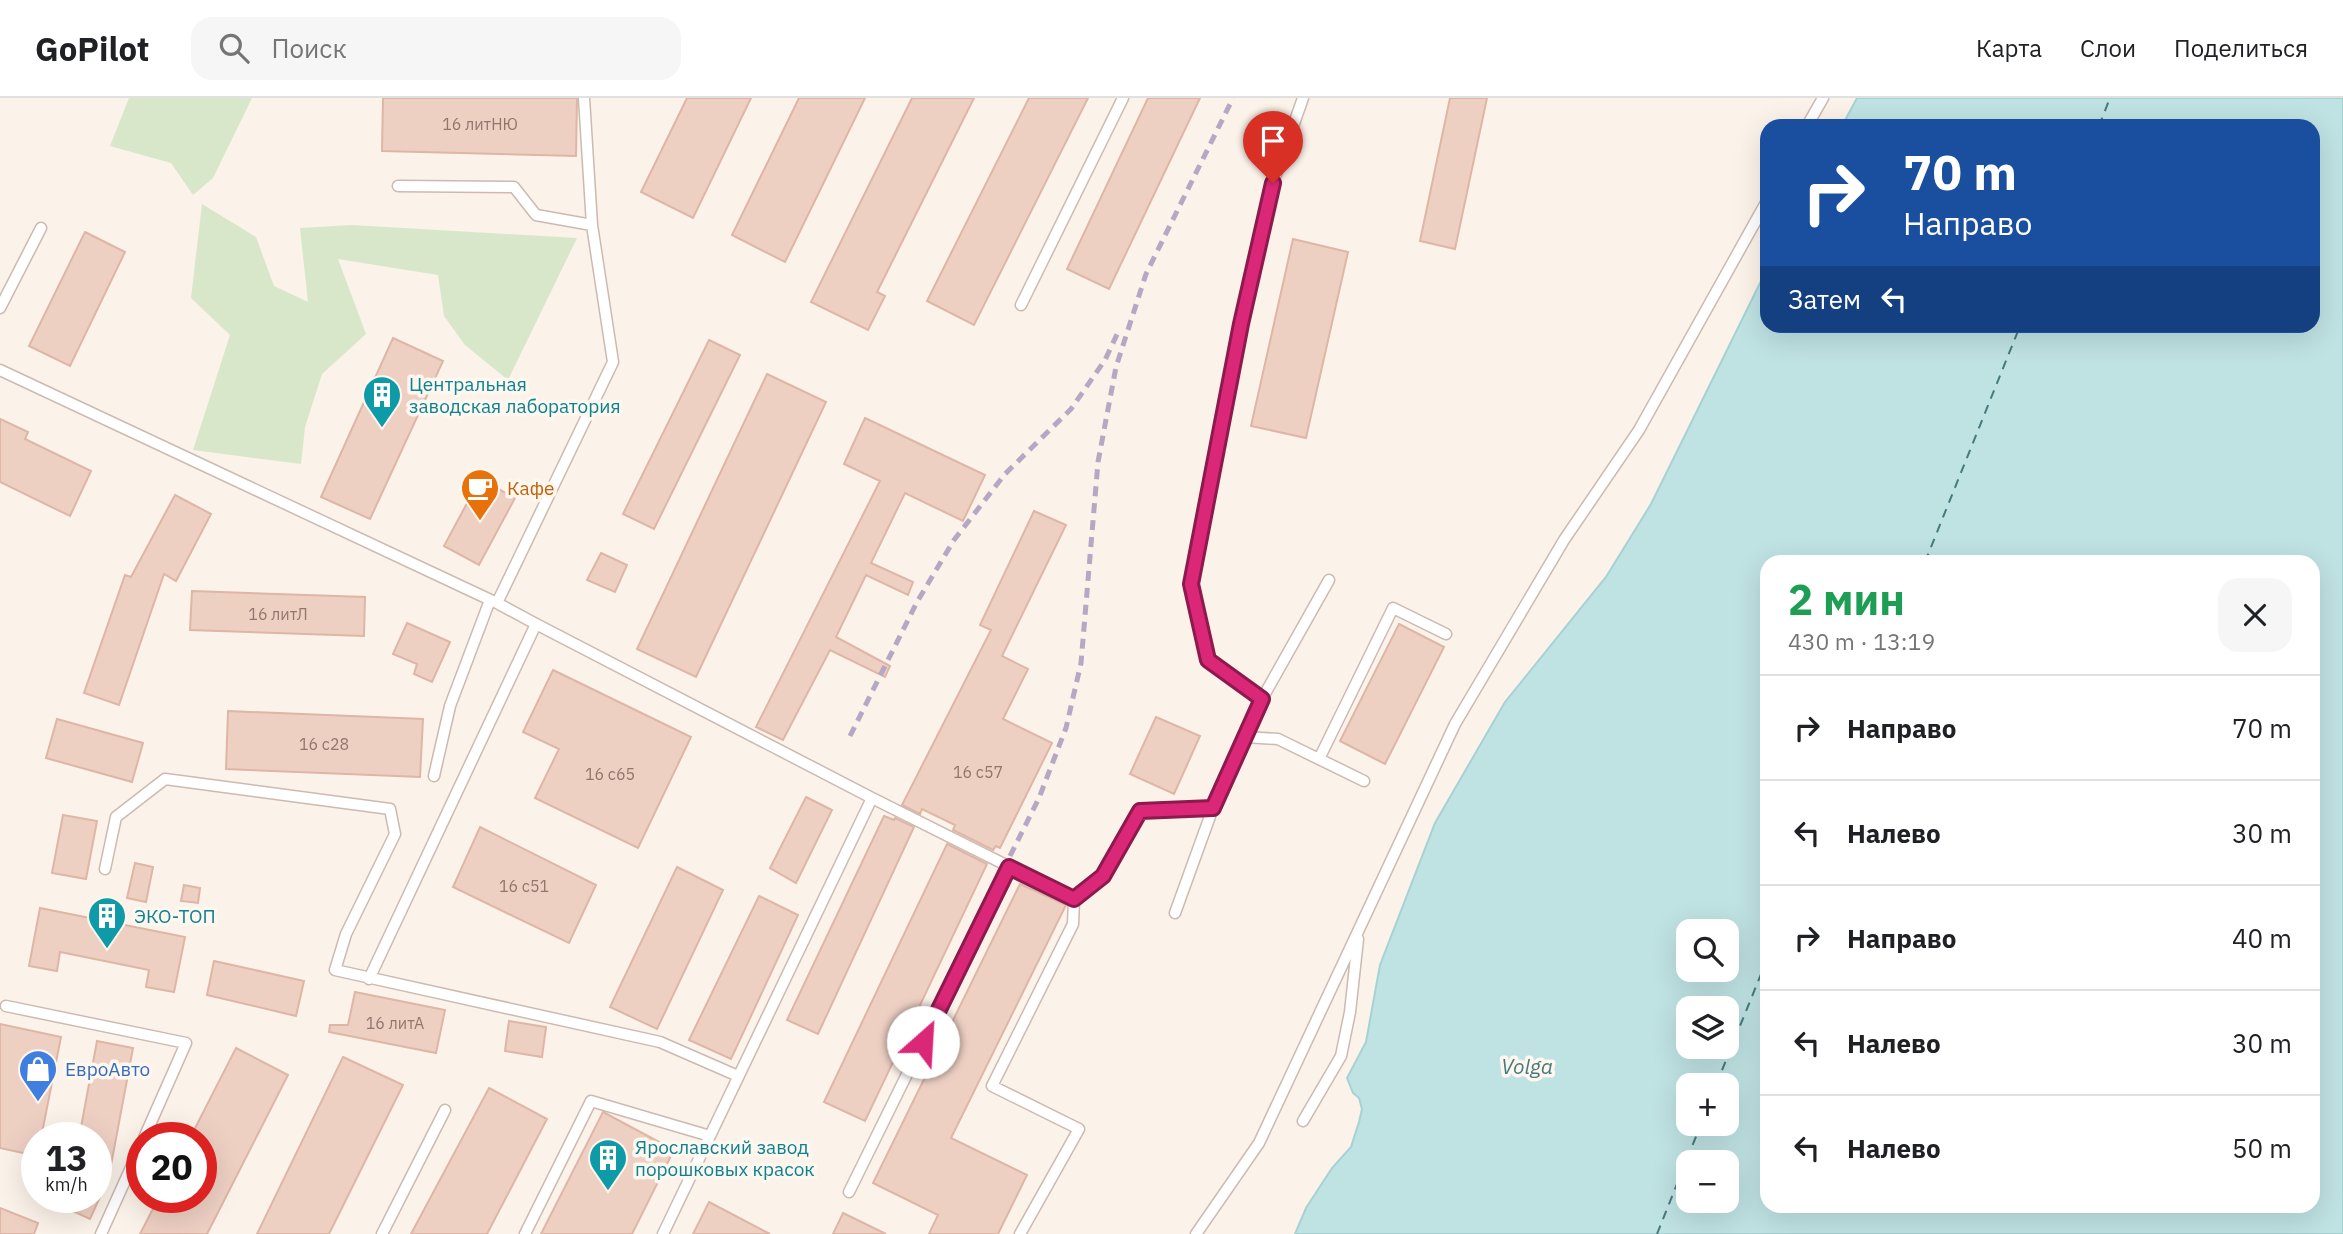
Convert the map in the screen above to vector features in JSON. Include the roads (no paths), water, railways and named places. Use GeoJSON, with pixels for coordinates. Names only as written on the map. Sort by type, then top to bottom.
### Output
{"type":"FeatureCollection","features":[{"type":"Feature","properties":{"kind":"lane"},"geometry":{"type":"LineString","coordinates":[[434,776],[450,706],[493,601],[613,362],[592,225],[584,98]]}},
{"type":"Feature","properties":{"kind":"lane"},"geometry":{"type":"LineString","coordinates":[[1021,304],[1123,98]]}},
{"type":"Feature","properties":{"kind":"lane"},"geometry":{"type":"LineString","coordinates":[[1262,699],[1208,660],[1191,584],[1241,324],[1264,221],[1273,183],[1303,98]]}},
{"type":"Feature","properties":{"kind":"lane"},"geometry":{"type":"LineString","coordinates":[[1811,119],[1823,98]]}},
{"type":"Feature","properties":{"kind":"lane"},"geometry":{"type":"LineString","coordinates":[[398,186],[514,187],[536,215],[592,225]]}},
{"type":"Feature","properties":{"kind":"lane"},"geometry":{"type":"LineString","coordinates":[[1196,1234],[1259,1143],[1455,724],[1564,540],[1639,429],[1760,213]]}},
{"type":"Feature","properties":{"kind":"lane"},"geometry":{"type":"LineString","coordinates":[[0,308],[41,228]]}},
{"type":"Feature","properties":{"kind":"lane"},"geometry":{"type":"LineString","coordinates":[[0,370],[493,601],[872,798],[1074,899]]}},
{"type":"Feature","properties":{"kind":"lane"},"geometry":{"type":"LineString","coordinates":[[1175,913],[1213,808],[1262,699],[1329,580]]}},
{"type":"Feature","properties":{"kind":"lane"},"geometry":{"type":"LineString","coordinates":[[1319,759],[1393,608],[1446,634]]}},
{"type":"Feature","properties":{"kind":"lane"},"geometry":{"type":"LineString","coordinates":[[369,979],[536,624]]}},
{"type":"Feature","properties":{"kind":"lane"},"geometry":{"type":"LineString","coordinates":[[1245,737],[1278,739],[1364,781]]}},
{"type":"Feature","properties":{"kind":"lane"},"geometry":{"type":"LineString","coordinates":[[105,869],[116,817],[165,779],[390,809],[395,834],[346,934],[335,970],[660,1042],[738,1076]]}},
{"type":"Feature","properties":{"kind":"lane"},"geometry":{"type":"LineString","coordinates":[[663,1234],[872,798]]}},
{"type":"Feature","properties":{"kind":"lane"},"geometry":{"type":"LineString","coordinates":[[1020,1234],[1079,1129],[992,1086],[1073,924],[1074,899],[1103,876],[1140,811],[1213,808]]}},
{"type":"Feature","properties":{"kind":"lane"},"geometry":{"type":"LineString","coordinates":[[849,1192],[1009,867]]}},
{"type":"Feature","properties":{"kind":"lane"},"geometry":{"type":"LineString","coordinates":[[1303,1121],[1341,1056],[1350,1013],[1358,932]]}},
{"type":"Feature","properties":{"kind":"lane"},"geometry":{"type":"LineString","coordinates":[[6,1006],[186,1043],[151,1122]]}},
{"type":"Feature","properties":{"kind":"lane"},"geometry":{"type":"LineString","coordinates":[[525,1234],[591,1101],[710,1136]]}},
{"type":"Feature","properties":{"kind":"lane"},"geometry":{"type":"LineString","coordinates":[[382,1234],[444,1110]]}},
{"type":"Feature","properties":{"kind":"lane"},"geometry":{"type":"LineString","coordinates":[[101,1234],[126,1179]]}},
{"type":"Feature","properties":{"kind":"water","name":"Volga"},"geometry":{"type":"Polygon","coordinates":[[[1857,98],[2343,98],[2343,1234],[1295,1234],[1306,1208],[1332,1168],[1351,1147],[1362,1109],[1347,1078],[1366,1042],[1380,965],[1435,823],[1505,702],[1606,577],[1651,504],[1760,283],[1760,333],[2320,333],[2320,119],[1846,119],[1857,98]]]}},
{"type":"Feature","properties":{"kind":"railway"},"geometry":{"type":"LineString","coordinates":[[1010,856],[1039,798],[1066,728],[1081,663],[1098,462],[1116,367],[1146,274],[1233,98]]}},
{"type":"Feature","properties":{"kind":"railway"},"geometry":{"type":"LineString","coordinates":[[850,736],[917,602],[954,540],[1005,474],[1071,409],[1105,360],[1120,328]]}},
{"type":"Feature","properties":{"kind":"place","name":"Центральная заводская лаборатория"},"geometry":{"type":"Point","coordinates":[382,429]}},
{"type":"Feature","properties":{"kind":"place","name":"Кафе"},"geometry":{"type":"Point","coordinates":[480,522]}},
{"type":"Feature","properties":{"kind":"place","name":"ЭКО-ТОП"},"geometry":{"type":"Point","coordinates":[107,950]}},
{"type":"Feature","properties":{"kind":"place","name":"ЕвроАвто"},"geometry":{"type":"Point","coordinates":[38,1103]}},
{"type":"Feature","properties":{"kind":"place","name":"Ярославский завод порошковых красок"},"geometry":{"type":"Point","coordinates":[608,1192]}}]}
